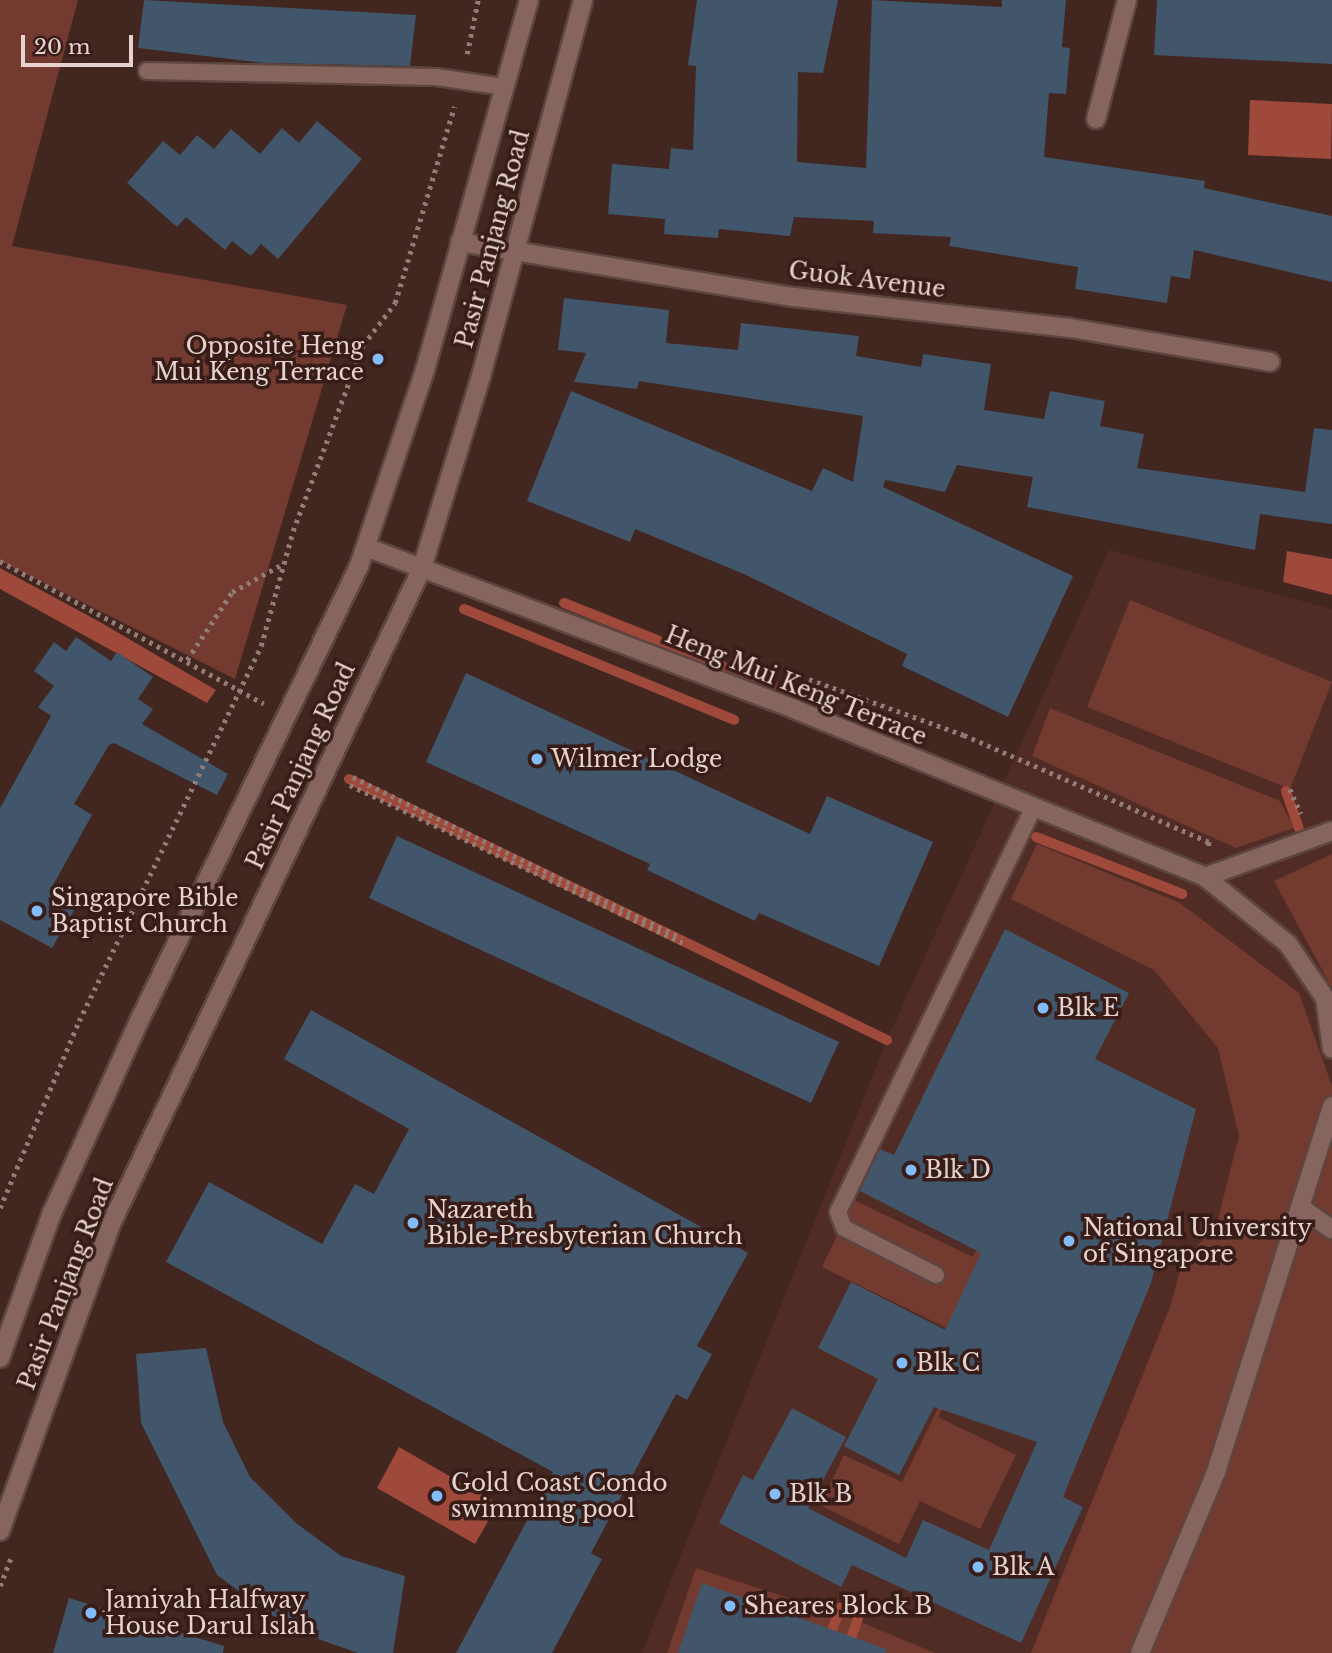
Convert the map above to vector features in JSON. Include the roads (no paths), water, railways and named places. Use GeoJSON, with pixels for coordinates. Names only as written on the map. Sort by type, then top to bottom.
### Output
{"type":"FeatureCollection","features":[{"type":"Feature","properties":{"kind":"main road","name":"Pasir Panjang Road"},"geometry":{"type":"LineString","coordinates":[[0,1358],[75,1162],[142,1015],[348,593],[366,547],[425,370],[529,0]]}},
{"type":"Feature","properties":{"kind":"main road","name":"Pasir Panjang Road"},"geometry":{"type":"LineString","coordinates":[[0,1531],[112,1222],[422,568],[515,250],[583,0]]}},
{"type":"Feature","properties":{"kind":"main road"},"geometry":{"type":"LineString","coordinates":[[1096,119],[1127,0]]}},
{"type":"Feature","properties":{"kind":"main road","name":"Guok Avenue"},"geometry":{"type":"LineString","coordinates":[[460,242],[794,298],[1070,328],[1270,362]]}},
{"type":"Feature","properties":{"kind":"main road","name":"Heng Mui Keng Terrace"},"geometry":{"type":"LineString","coordinates":[[366,547],[794,709],[1205,877],[1288,944],[1325,999],[1332,1049]]}},
{"type":"Feature","properties":{"kind":"main road"},"geometry":{"type":"LineString","coordinates":[[1205,877],[1332,831]]}},
{"type":"Feature","properties":{"kind":"main road"},"geometry":{"type":"LineString","coordinates":[[1140,1653],[1216,1472],[1332,1106]]}},
{"type":"Feature","properties":{"kind":"main road"},"geometry":{"type":"LineString","coordinates":[[1300,1207],[1332,1229]]}},
{"type":"Feature","properties":{"kind":"lane"},"geometry":{"type":"LineString","coordinates":[[147,71],[461,80],[504,87]]}},
{"type":"Feature","properties":{"kind":"lane"},"geometry":{"type":"LineString","coordinates":[[936,1275],[844,1228],[838,1212],[1033,808]]}},
{"type":"Feature","properties":{"kind":"waterway"},"geometry":{"type":"LineString","coordinates":[[564,603],[825,707]]}},
{"type":"Feature","properties":{"kind":"waterway"},"geometry":{"type":"LineString","coordinates":[[464,609],[734,720]]}},
{"type":"Feature","properties":{"kind":"waterway"},"geometry":{"type":"LineString","coordinates":[[349,779],[887,1040]]}},
{"type":"Feature","properties":{"kind":"waterway"},"geometry":{"type":"LineString","coordinates":[[1286,791],[1299,828]]}},
{"type":"Feature","properties":{"kind":"waterway"},"geometry":{"type":"LineString","coordinates":[[1036,837],[1182,894]]}},
{"type":"Feature","properties":{"kind":"waterway"},"geometry":{"type":"LineString","coordinates":[[824,1653],[840,1608]]}},
{"type":"Feature","properties":{"kind":"waterway"},"geometry":{"type":"LineString","coordinates":[[846,1653],[859,1616]]}},
{"type":"Feature","properties":{"kind":"place","name":"Opposite Heng Mui Keng Terrace"},"geometry":{"type":"Point","coordinates":[378,359]}},
{"type":"Feature","properties":{"kind":"place","name":"Wilmer Lodge"},"geometry":{"type":"Point","coordinates":[537,759]}},
{"type":"Feature","properties":{"kind":"place","name":"Singapore Bible Baptist Church"},"geometry":{"type":"Point","coordinates":[37,911]}},
{"type":"Feature","properties":{"kind":"place","name":"Blk E"},"geometry":{"type":"Point","coordinates":[1043,1008]}},
{"type":"Feature","properties":{"kind":"place","name":"Blk D"},"geometry":{"type":"Point","coordinates":[911,1170]}},
{"type":"Feature","properties":{"kind":"place","name":"Nazareth Bible-Presbyterian Church"},"geometry":{"type":"Point","coordinates":[413,1223]}},
{"type":"Feature","properties":{"kind":"place","name":"National University of Singapore"},"geometry":{"type":"Point","coordinates":[1069,1241]}},
{"type":"Feature","properties":{"kind":"place","name":"Blk C"},"geometry":{"type":"Point","coordinates":[902,1363]}},
{"type":"Feature","properties":{"kind":"place","name":"Blk B"},"geometry":{"type":"Point","coordinates":[775,1494]}},
{"type":"Feature","properties":{"kind":"place","name":"Gold Coast Condo swimming pool"},"geometry":{"type":"Point","coordinates":[437,1496]}},
{"type":"Feature","properties":{"kind":"place","name":"Blk A"},"geometry":{"type":"Point","coordinates":[978,1567]}},
{"type":"Feature","properties":{"kind":"place","name":"Sheares Block B"},"geometry":{"type":"Point","coordinates":[730,1606]}},
{"type":"Feature","properties":{"kind":"place","name":"Jamiyah Halfway House Darul Islah"},"geometry":{"type":"Point","coordinates":[91,1613]}}]}
